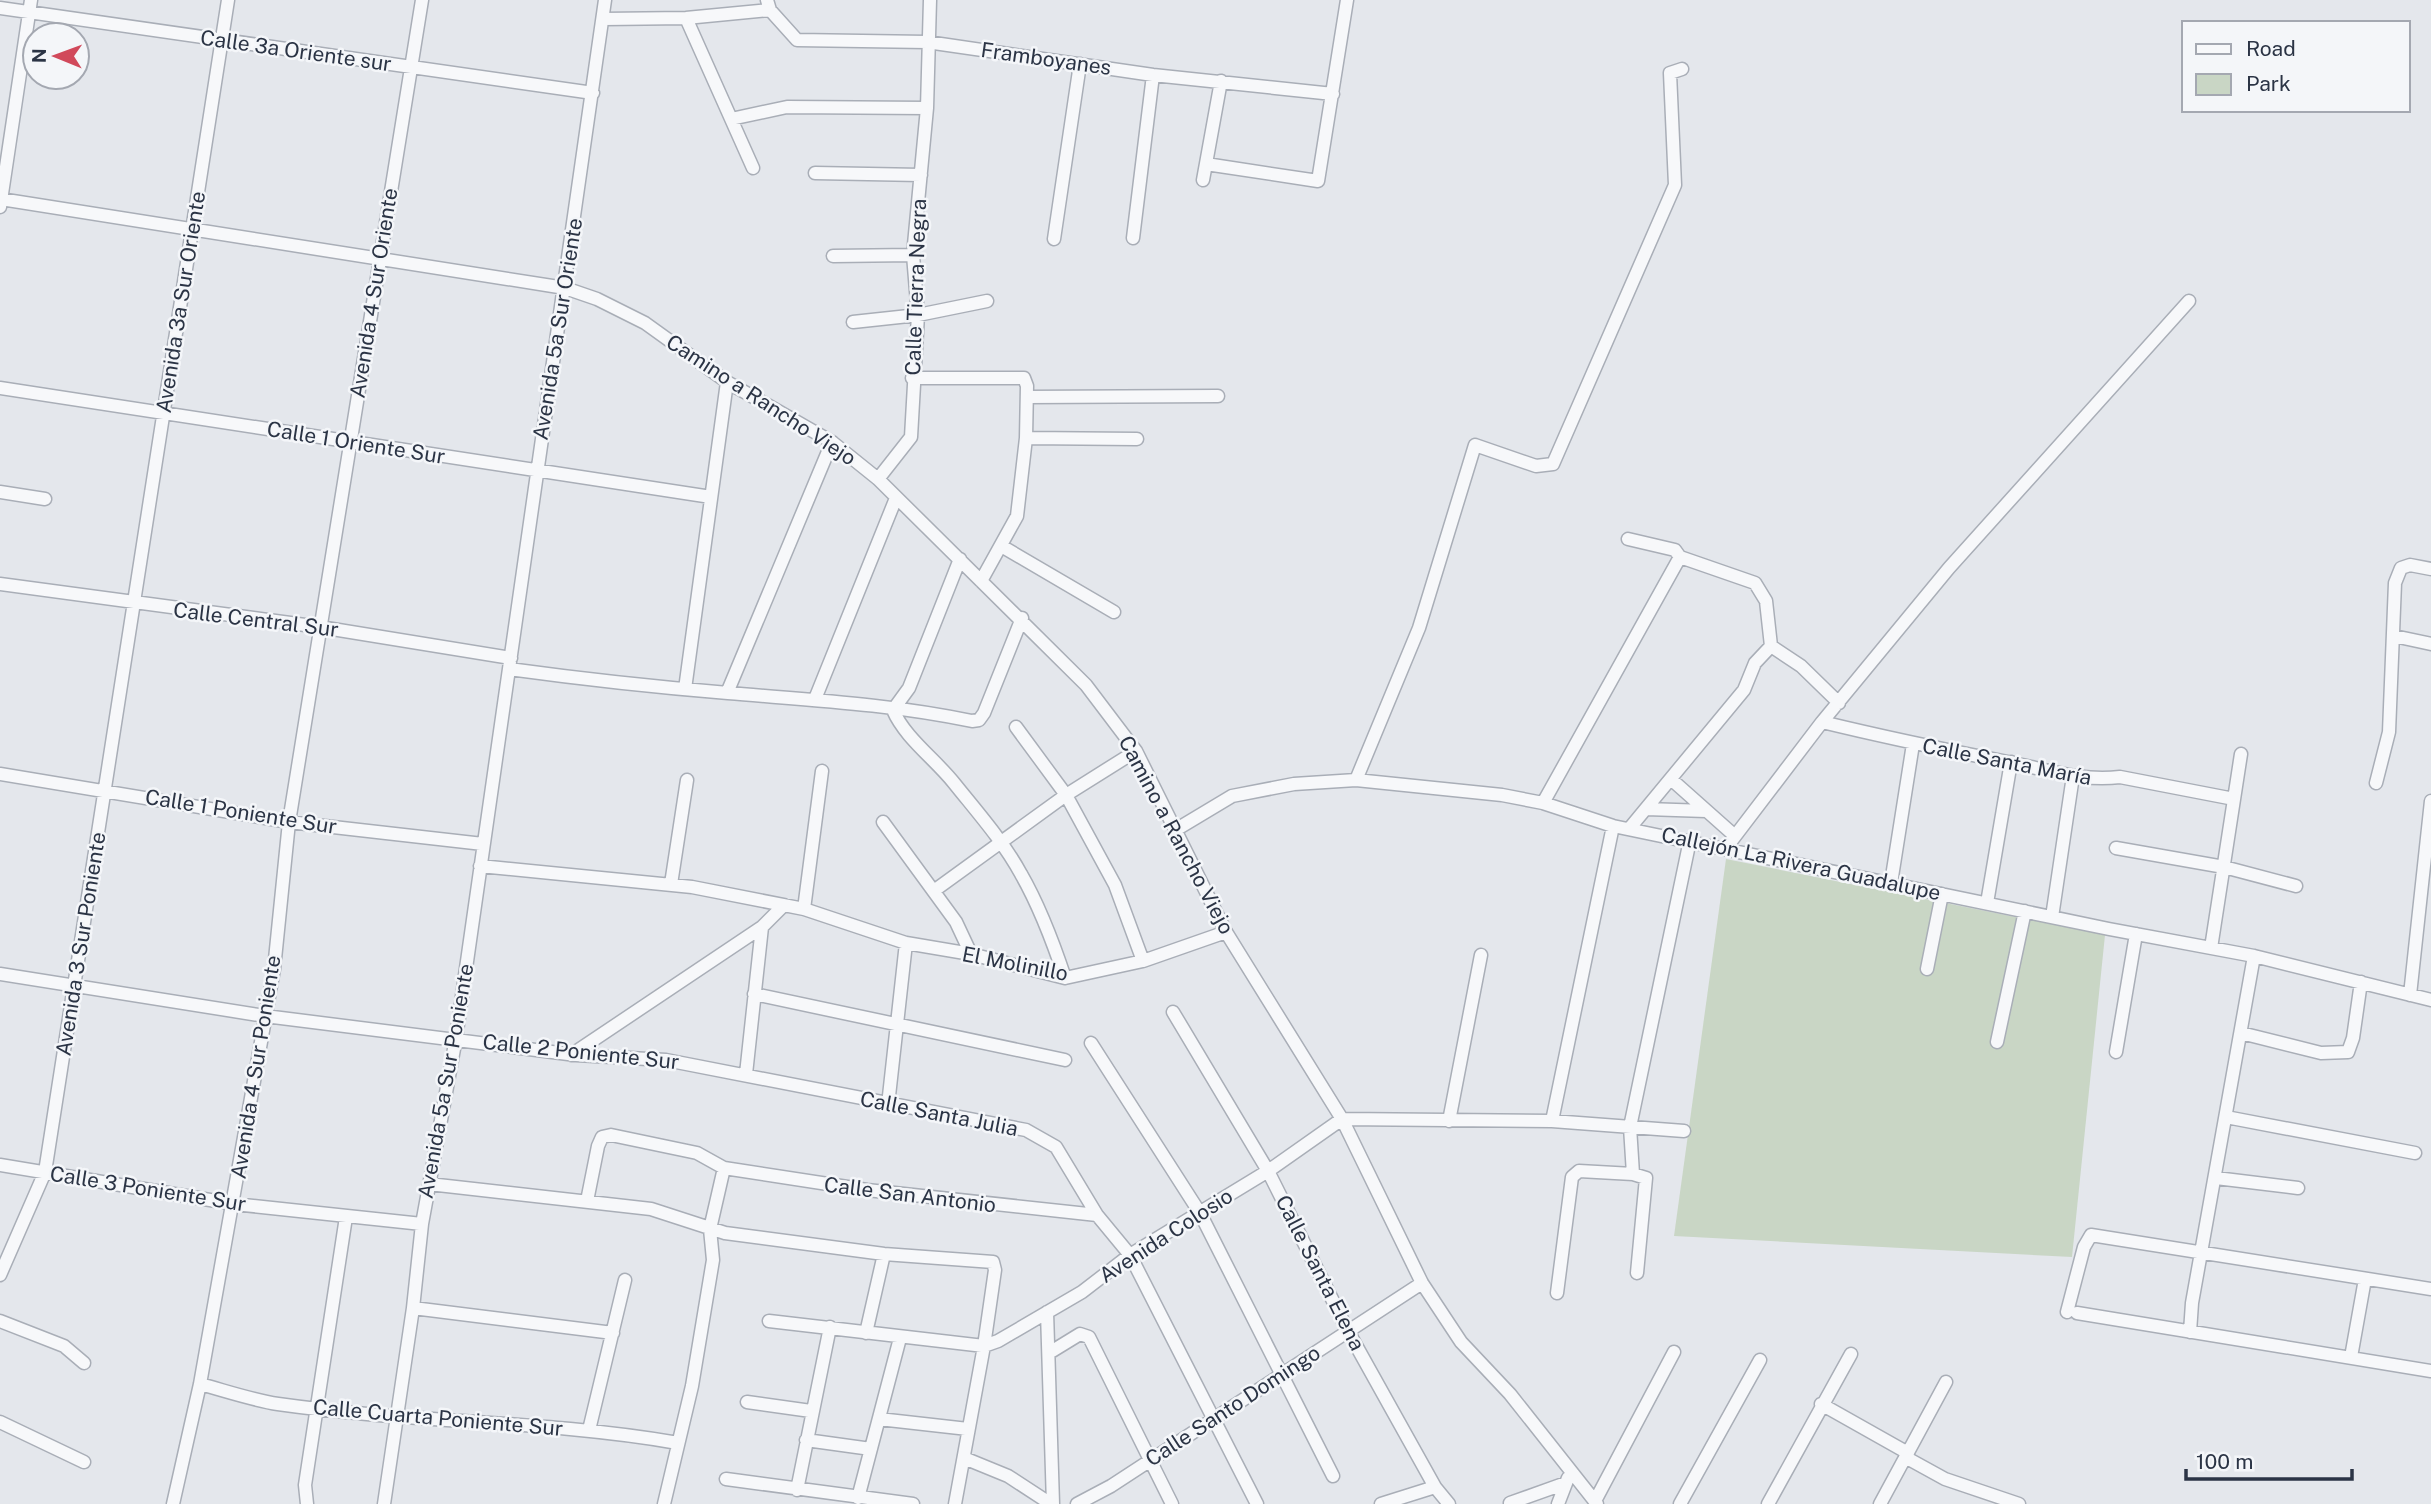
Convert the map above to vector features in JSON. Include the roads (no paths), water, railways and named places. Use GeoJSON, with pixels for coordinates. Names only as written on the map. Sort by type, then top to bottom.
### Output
{"type":"FeatureCollection","features":[{"type":"Feature","properties":{"kind":"street","name":"Avenida 3a Sur Oriente"},"geometry":{"type":"LineString","coordinates":[[134,604],[228,0]]}},
{"type":"Feature","properties":{"kind":"street","name":"Avenida 4 Sur Oriente"},"geometry":{"type":"LineString","coordinates":[[320,627],[422,0]]}},
{"type":"Feature","properties":{"kind":"street","name":"Avenida 5a Sur Oriente"},"geometry":{"type":"LineString","coordinates":[[510,663],[605,0]]}},
{"type":"Feature","properties":{"kind":"street","name":"Calle Tierra Negra"},"geometry":{"type":"LineString","coordinates":[[878,479],[911,437],[912,378],[918,316],[913,255],[927,108],[930,0]]}},
{"type":"Feature","properties":{"kind":"street"},"geometry":{"type":"LineString","coordinates":[[1206,164],[1318,181],[1347,0]]}},
{"type":"Feature","properties":{"kind":"street","name":"Framboyanes"},"geometry":{"type":"LineString","coordinates":[[604,19],[685,18],[768,5],[797,40],[928,42],[1153,75],[1334,94]]}},
{"type":"Feature","properties":{"kind":"street","name":"Calle 3a Oriente sur"},"geometry":{"type":"LineString","coordinates":[[0,8],[30,6],[222,40],[593,93]]}},
{"type":"Feature","properties":{"kind":"street"},"geometry":{"type":"LineString","coordinates":[[0,201],[30,6]]}},
{"type":"Feature","properties":{"kind":"street"},"geometry":{"type":"LineString","coordinates":[[685,18],[753,168]]}},
{"type":"Feature","properties":{"kind":"street"},"geometry":{"type":"LineString","coordinates":[[1054,239],[1080,64]]}},
{"type":"Feature","properties":{"kind":"street"},"geometry":{"type":"LineString","coordinates":[[1356,780],[1419,628],[1475,446],[1536,466],[1553,464],[1675,185],[1670,73],[1682,69]]}},
{"type":"Feature","properties":{"kind":"street"},"geometry":{"type":"LineString","coordinates":[[1133,238],[1153,75]]}},
{"type":"Feature","properties":{"kind":"street"},"geometry":{"type":"LineString","coordinates":[[1203,180],[1221,81]]}},
{"type":"Feature","properties":{"kind":"street"},"geometry":{"type":"LineString","coordinates":[[731,119],[787,107],[927,108]]}},
{"type":"Feature","properties":{"kind":"street"},"geometry":{"type":"LineString","coordinates":[[815,173],[921,175]]}},
{"type":"Feature","properties":{"kind":"street","name":"Camino a Rancho Viejo"},"geometry":{"type":"LineString","coordinates":[[0,201],[565,288],[597,299],[645,323],[727,382],[832,442],[878,479],[1022,618],[1086,685],[1136,751],[1226,932],[1342,1119],[1422,1283],[1461,1342],[1510,1394],[1568,1477],[1596,1503]]}},
{"type":"Feature","properties":{"kind":"street"},"geometry":{"type":"LineString","coordinates":[[833,256],[913,255]]}},
{"type":"Feature","properties":{"kind":"street"},"geometry":{"type":"LineString","coordinates":[[853,323],[918,316],[988,301]]}},
{"type":"Feature","properties":{"kind":"street"},"geometry":{"type":"LineString","coordinates":[[1726,848],[1822,722],[1949,568],[2189,301]]}},
{"type":"Feature","properties":{"kind":"street"},"geometry":{"type":"LineString","coordinates":[[912,378],[1024,378],[1027,397],[1026,438],[1017,516],[1003,547],[981,581]]}},
{"type":"Feature","properties":{"kind":"street"},"geometry":{"type":"LineString","coordinates":[[685,689],[727,382]]}},
{"type":"Feature","properties":{"kind":"street","name":"Calle 1 Oriente Sur"},"geometry":{"type":"LineString","coordinates":[[0,388],[711,497]]}},
{"type":"Feature","properties":{"kind":"street"},"geometry":{"type":"LineString","coordinates":[[1027,397],[1218,396]]}},
{"type":"Feature","properties":{"kind":"street"},"geometry":{"type":"LineString","coordinates":[[1026,438],[1137,439]]}},
{"type":"Feature","properties":{"kind":"street"},"geometry":{"type":"LineString","coordinates":[[727,693],[832,442]]}},
{"type":"Feature","properties":{"kind":"street"},"geometry":{"type":"LineString","coordinates":[[0,492],[45,499]]}},
{"type":"Feature","properties":{"kind":"street"},"geometry":{"type":"LineString","coordinates":[[815,699],[896,498]]}},
{"type":"Feature","properties":{"kind":"street"},"geometry":{"type":"LineString","coordinates":[[1628,540],[1675,550],[1680,558],[1755,583],[1766,601],[1771,646],[1755,663],[1744,690],[1629,829]]}},
{"type":"Feature","properties":{"kind":"street"},"geometry":{"type":"LineString","coordinates":[[1003,547],[1114,612]]}},
{"type":"Feature","properties":{"kind":"street"},"geometry":{"type":"LineString","coordinates":[[1543,803],[1680,558]]}},
{"type":"Feature","properties":{"kind":"street"},"geometry":{"type":"LineString","coordinates":[[960,559],[908,690],[893,710],[903,729],[938,762],[1001,842],[1047,925],[1065,978]]}},
{"type":"Feature","properties":{"kind":"street"},"geometry":{"type":"LineString","coordinates":[[2376,783],[2389,732],[2395,583],[2401,568],[2410,565],[2431,569]]}},
{"type":"Feature","properties":{"kind":"street","name":"Calle Central Sur"},"geometry":{"type":"LineString","coordinates":[[0,584],[320,627],[510,663],[685,689],[815,699],[893,710],[908,708],[979,720],[1022,618]]}},
{"type":"Feature","properties":{"kind":"street","name":"Avenida 3 Sur Poniente"},"geometry":{"type":"LineString","coordinates":[[0,1275],[45,1172],[134,604]]}},
{"type":"Feature","properties":{"kind":"street","name":"Avenida 4 Sur Poniente"},"geometry":{"type":"LineString","coordinates":[[173,1504],[200,1384],[234,1203],[265,1016],[289,822],[320,627]]}},
{"type":"Feature","properties":{"kind":"street"},"geometry":{"type":"LineString","coordinates":[[2394,636],[2431,644]]}},
{"type":"Feature","properties":{"kind":"street"},"geometry":{"type":"LineString","coordinates":[[1771,646],[1801,666],[1839,703]]}},
{"type":"Feature","properties":{"kind":"street","name":"Avenida 5a Sur Poniente"},"geometry":{"type":"LineString","coordinates":[[384,1504],[413,1307],[422,1224],[456,1038],[510,663]]}},
{"type":"Feature","properties":{"kind":"street","name":"Calle Santa María"},"geometry":{"type":"LineString","coordinates":[[1822,722],[1913,744],[2073,776],[2101,780],[2120,778],[2234,799]]}},
{"type":"Feature","properties":{"kind":"street"},"geometry":{"type":"LineString","coordinates":[[1016,727],[1066,795],[1115,885],[1143,961]]}},
{"type":"Feature","properties":{"kind":"street"},"geometry":{"type":"LineString","coordinates":[[1891,883],[1913,744]]}},
{"type":"Feature","properties":{"kind":"street"},"geometry":{"type":"LineString","coordinates":[[935,890],[1066,795],[1136,751]]}},
{"type":"Feature","properties":{"kind":"street"},"geometry":{"type":"LineString","coordinates":[[2211,948],[2241,754]]}},
{"type":"Feature","properties":{"kind":"street"},"geometry":{"type":"LineString","coordinates":[[1987,903],[2011,762]]}},
{"type":"Feature","properties":{"kind":"street"},"geometry":{"type":"LineString","coordinates":[[804,909],[822,771]]}},
{"type":"Feature","properties":{"kind":"street","name":"Calle 1 Poniente Sur"},"geometry":{"type":"LineString","coordinates":[[0,774],[289,822],[482,844]]}},
{"type":"Feature","properties":{"kind":"street"},"geometry":{"type":"LineString","coordinates":[[2052,917],[2073,776]]}},
{"type":"Feature","properties":{"kind":"street"},"geometry":{"type":"LineString","coordinates":[[671,884],[687,780]]}},
{"type":"Feature","properties":{"kind":"street","name":"Callejón La Rivera Guadalupe"},"geometry":{"type":"LineString","coordinates":[[1177,829],[1232,796],[1294,784],[1356,780],[1503,795],[1543,803],[1613,826],[2254,956],[2431,1000]]}},
{"type":"Feature","properties":{"kind":"street"},"geometry":{"type":"LineString","coordinates":[[1672,780],[1735,836]]}},
{"type":"Feature","properties":{"kind":"street"},"geometry":{"type":"LineString","coordinates":[[2410,995],[2431,802]]}},
{"type":"Feature","properties":{"kind":"street"},"geometry":{"type":"LineString","coordinates":[[1646,809],[1706,811]]}},
{"type":"Feature","properties":{"kind":"street"},"geometry":{"type":"LineString","coordinates":[[883,822],[935,890],[956,922],[971,954]]}},
{"type":"Feature","properties":{"kind":"street"},"geometry":{"type":"LineString","coordinates":[[1552,1121],[1613,826]]}},
{"type":"Feature","properties":{"kind":"street"},"geometry":{"type":"LineString","coordinates":[[1633,1174],[1630,1127],[1690,840]]}},
{"type":"Feature","properties":{"kind":"street"},"geometry":{"type":"LineString","coordinates":[[2116,848],[2224,867],[2296,886]]}},
{"type":"Feature","properties":{"kind":"street","name":"El Molinillo"},"geometry":{"type":"LineString","coordinates":[[480,866],[671,884],[784,905],[804,909],[906,943],[971,954],[1065,978],[1143,961],[1226,932]]}},
{"type":"Feature","properties":{"kind":"street"},"geometry":{"type":"LineString","coordinates":[[1927,969],[1942,894]]}},
{"type":"Feature","properties":{"kind":"street"},"geometry":{"type":"LineString","coordinates":[[571,1055],[762,927],[784,905]]}},
{"type":"Feature","properties":{"kind":"street"},"geometry":{"type":"LineString","coordinates":[[1997,1042],[2025,911]]}},
{"type":"Feature","properties":{"kind":"street"},"geometry":{"type":"LineString","coordinates":[[746,1074],[762,927]]}},
{"type":"Feature","properties":{"kind":"street"},"geometry":{"type":"LineString","coordinates":[[2116,1052],[2136,934]]}},
{"type":"Feature","properties":{"kind":"street"},"geometry":{"type":"LineString","coordinates":[[888,1105],[906,943]]}},
{"type":"Feature","properties":{"kind":"street"},"geometry":{"type":"LineString","coordinates":[[1449,1121],[1481,955]]}},
{"type":"Feature","properties":{"kind":"street"},"geometry":{"type":"LineString","coordinates":[[2190,1332],[2192,1303],[2254,956]]}},
{"type":"Feature","properties":{"kind":"street","name":"Calle 2 Poniente Sur"},"geometry":{"type":"LineString","coordinates":[[0,974],[265,1016],[456,1038],[571,1055],[666,1060],[746,1074]]}},
{"type":"Feature","properties":{"kind":"street"},"geometry":{"type":"LineString","coordinates":[[2241,1033],[2321,1053],[2348,1052],[2353,1038],[2361,982]]}},
{"type":"Feature","properties":{"kind":"street"},"geometry":{"type":"LineString","coordinates":[[754,994],[1065,1060]]}},
{"type":"Feature","properties":{"kind":"street","name":"Calle Santa Elena"},"geometry":{"type":"LineString","coordinates":[[1173,1012],[1268,1171],[1349,1331],[1435,1487],[1449,1504]]}},
{"type":"Feature","properties":{"kind":"street"},"geometry":{"type":"LineString","coordinates":[[1091,1043],[1200,1213],[1333,1476]]}},
{"type":"Feature","properties":{"kind":"street","name":"Calle Santa Julia"},"geometry":{"type":"LineString","coordinates":[[746,1074],[888,1105],[1026,1130],[1055,1147],[1097,1215],[1130,1255],[1257,1504]]}},
{"type":"Feature","properties":{"kind":"street"},"geometry":{"type":"LineString","coordinates":[[2226,1117],[2415,1153]]}},
{"type":"Feature","properties":{"kind":"street"},"geometry":{"type":"LineString","coordinates":[[1342,1119],[1552,1121],[1684,1131]]}},
{"type":"Feature","properties":{"kind":"street","name":"Avenida Colosio"},"geometry":{"type":"LineString","coordinates":[[984,1346],[998,1341],[1082,1292],[1130,1255],[1268,1171],[1342,1119]]}},
{"type":"Feature","properties":{"kind":"street","name":"Calle San Antonio"},"geometry":{"type":"LineString","coordinates":[[587,1200],[602,1137],[611,1135],[697,1153],[724,1168],[867,1190],[1097,1215]]}},
{"type":"Feature","properties":{"kind":"street","name":"Calle 3 Poniente Sur"},"geometry":{"type":"LineString","coordinates":[[0,1165],[234,1203],[422,1224]]}},
{"type":"Feature","properties":{"kind":"street"},"geometry":{"type":"LineString","coordinates":[[664,1504],[692,1386],[709,1295],[714,1247],[712,1230],[724,1168]]}},
{"type":"Feature","properties":{"kind":"street"},"geometry":{"type":"LineString","coordinates":[[1557,1293],[1572,1177],[1579,1171],[1633,1174],[1646,1178],[1637,1273]]}},
{"type":"Feature","properties":{"kind":"street"},"geometry":{"type":"LineString","coordinates":[[2216,1178],[2298,1188]]}},
{"type":"Feature","properties":{"kind":"street"},"geometry":{"type":"LineString","coordinates":[[429,1184],[651,1209],[712,1230],[884,1254],[993,1262],[995,1270],[984,1346],[955,1504]]}},
{"type":"Feature","properties":{"kind":"street"},"geometry":{"type":"LineString","coordinates":[[307,1504],[304,1485],[345,1217]]}},
{"type":"Feature","properties":{"kind":"street"},"geometry":{"type":"LineString","coordinates":[[2431,1289],[2202,1255],[2091,1235],[2084,1247],[2072,1313],[2431,1371]]}},
{"type":"Feature","properties":{"kind":"street"},"geometry":{"type":"LineString","coordinates":[[866,1333],[884,1254]]}},
{"type":"Feature","properties":{"kind":"street"},"geometry":{"type":"LineString","coordinates":[[2351,1357],[2365,1279]]}},
{"type":"Feature","properties":{"kind":"street"},"geometry":{"type":"LineString","coordinates":[[589,1430],[625,1280]]}},
{"type":"Feature","properties":{"kind":"street","name":"Calle Santo Domingo"},"geometry":{"type":"LineString","coordinates":[[1077,1504],[1422,1283]]}},
{"type":"Feature","properties":{"kind":"street"},"geometry":{"type":"LineString","coordinates":[[2192,1303],[2196,1327],[2220,1337]]}},
{"type":"Feature","properties":{"kind":"street"},"geometry":{"type":"LineString","coordinates":[[413,1307],[613,1333]]}},
{"type":"Feature","properties":{"kind":"street"},"geometry":{"type":"LineString","coordinates":[[1046,1312],[1052,1504]]}},
{"type":"Feature","properties":{"kind":"street"},"geometry":{"type":"LineString","coordinates":[[0,1321],[64,1346],[84,1363]]}},
{"type":"Feature","properties":{"kind":"street"},"geometry":{"type":"LineString","coordinates":[[769,1321],[984,1346]]}},
{"type":"Feature","properties":{"kind":"street"},"geometry":{"type":"LineString","coordinates":[[797,1490],[830,1328]]}},
{"type":"Feature","properties":{"kind":"street"},"geometry":{"type":"LineString","coordinates":[[1049,1353],[1085,1333],[1171,1504]]}},
{"type":"Feature","properties":{"kind":"street"},"geometry":{"type":"LineString","coordinates":[[858,1498],[900,1338]]}},
{"type":"Feature","properties":{"kind":"street"},"geometry":{"type":"LineString","coordinates":[[1596,1503],[1674,1352]]}},
{"type":"Feature","properties":{"kind":"street"},"geometry":{"type":"LineString","coordinates":[[1768,1504],[1851,1354]]}},
{"type":"Feature","properties":{"kind":"street"},"geometry":{"type":"LineString","coordinates":[[1680,1504],[1760,1360]]}},
{"type":"Feature","properties":{"kind":"street"},"geometry":{"type":"LineString","coordinates":[[1880,1504],[1946,1382]]}},
{"type":"Feature","properties":{"kind":"street","name":"Calle Cuarta Poniente Sur"},"geometry":{"type":"LineString","coordinates":[[200,1384],[275,1404],[589,1430],[678,1443]]}},
{"type":"Feature","properties":{"kind":"street"},"geometry":{"type":"LineString","coordinates":[[747,1402],[811,1411]]}},
{"type":"Feature","properties":{"kind":"street"},"geometry":{"type":"LineString","coordinates":[[1821,1405],[1945,1479],[2019,1504]]}},
{"type":"Feature","properties":{"kind":"street"},"geometry":{"type":"LineString","coordinates":[[879,1419],[968,1429]]}},
{"type":"Feature","properties":{"kind":"street"},"geometry":{"type":"LineString","coordinates":[[0,1422],[84,1462]]}},
{"type":"Feature","properties":{"kind":"street"},"geometry":{"type":"LineString","coordinates":[[806,1440],[871,1449]]}},
{"type":"Feature","properties":{"kind":"street"},"geometry":{"type":"LineString","coordinates":[[964,1458],[1008,1476],[1052,1504]]}},
{"type":"Feature","properties":{"kind":"street"},"geometry":{"type":"LineString","coordinates":[[1510,1503],[1568,1477]]}},
{"type":"Feature","properties":{"kind":"street"},"geometry":{"type":"LineString","coordinates":[[1558,1504],[1568,1477]]}},
{"type":"Feature","properties":{"kind":"street"},"geometry":{"type":"LineString","coordinates":[[726,1479],[840,1500],[858,1498],[913,1504]]}},
{"type":"Feature","properties":{"kind":"street"},"geometry":{"type":"LineString","coordinates":[[1381,1504],[1435,1487]]}}]}
